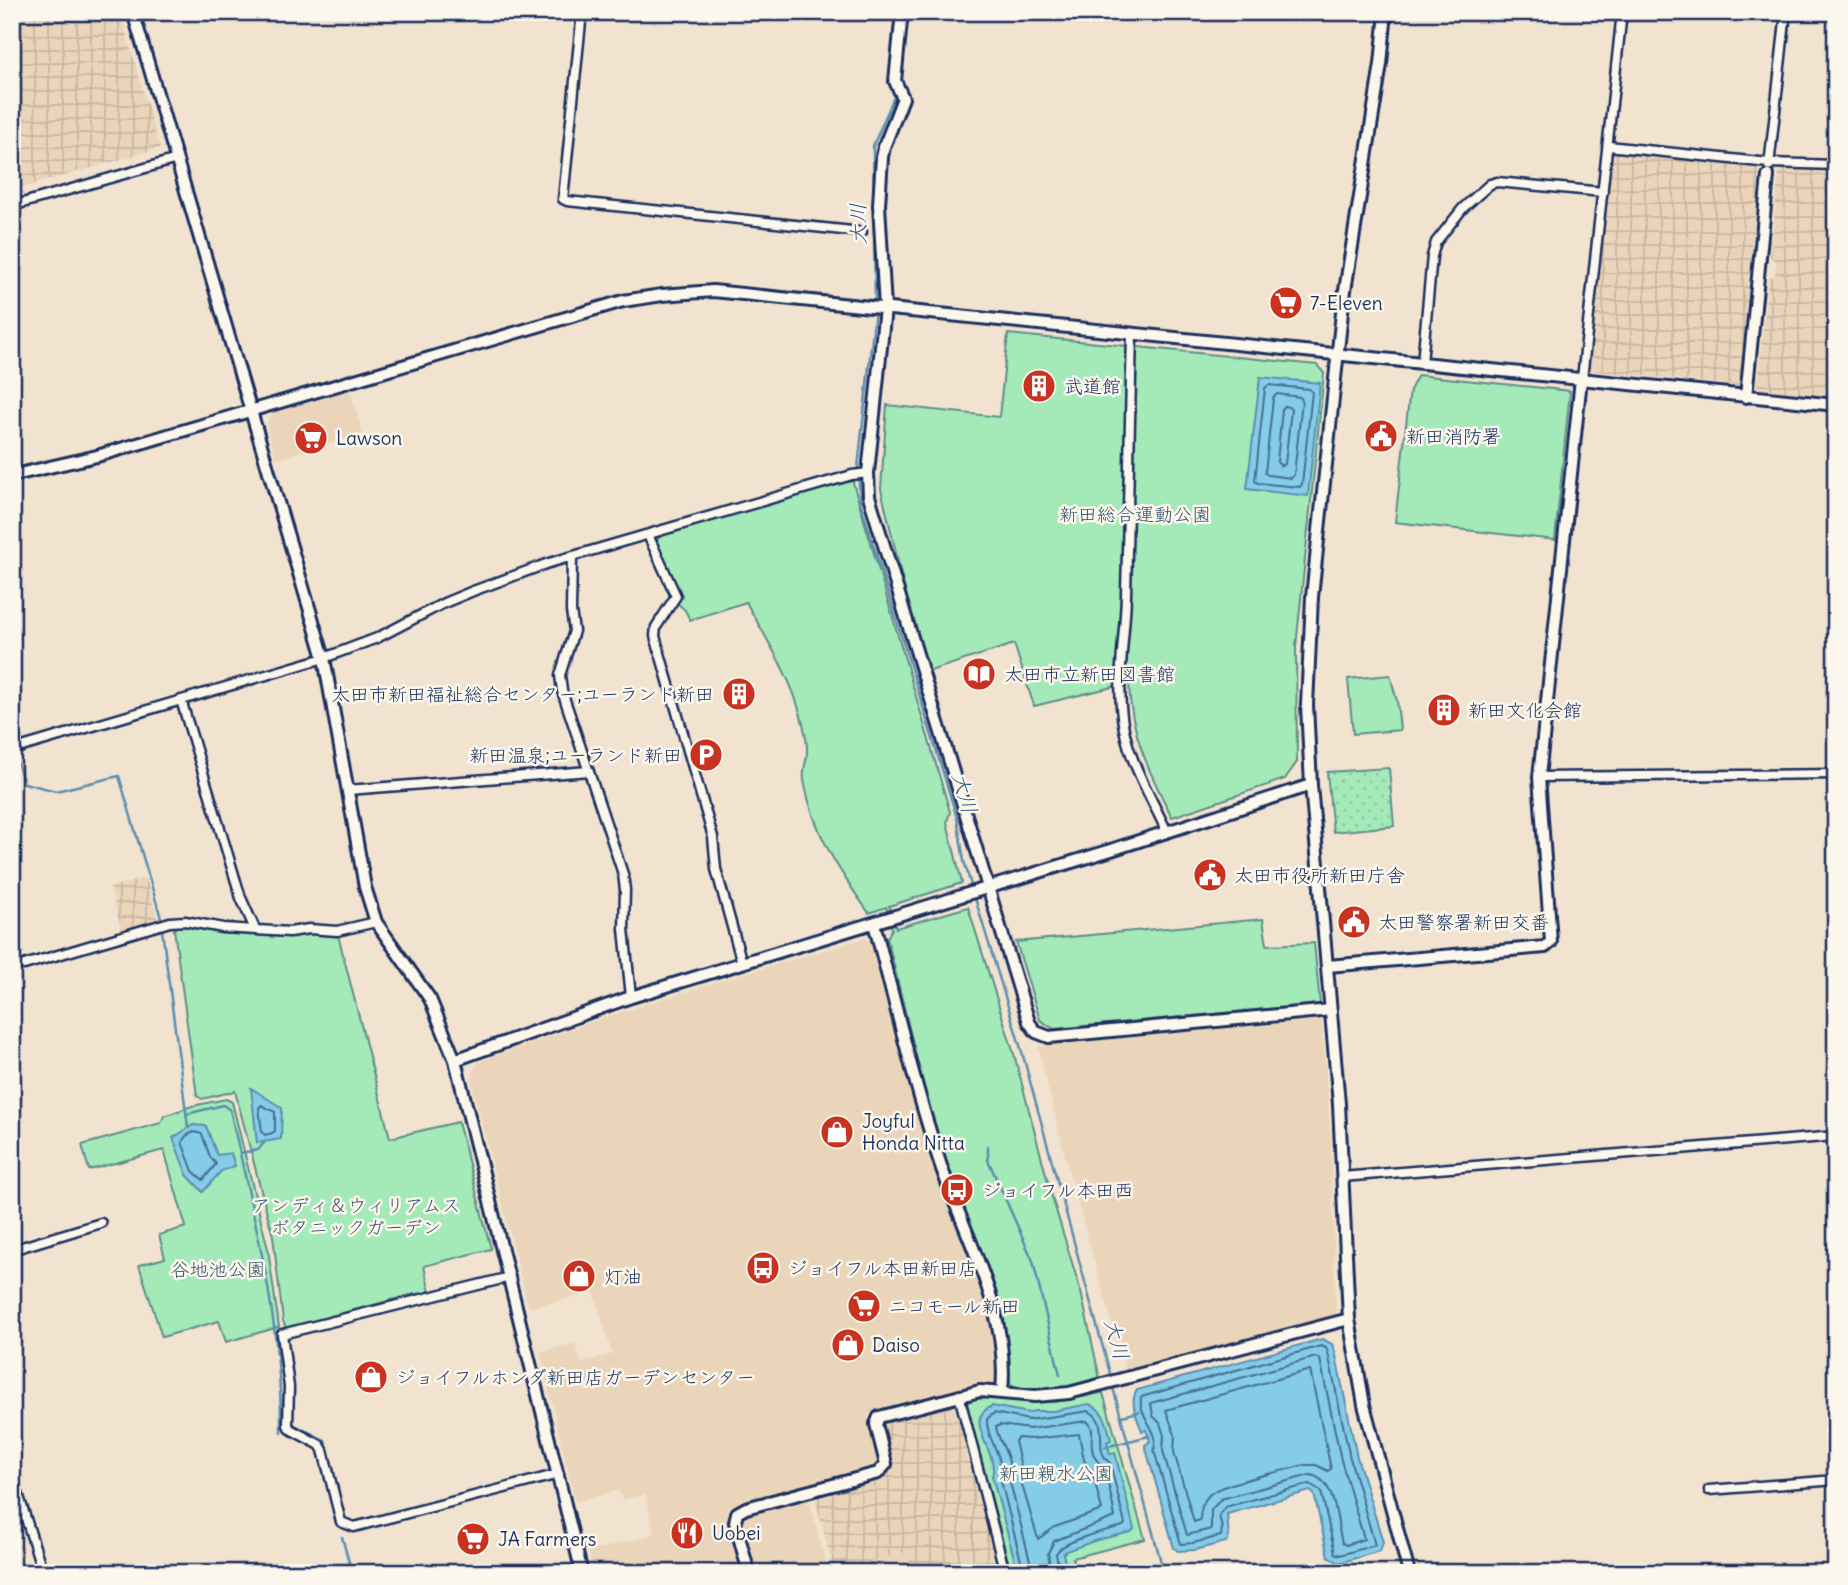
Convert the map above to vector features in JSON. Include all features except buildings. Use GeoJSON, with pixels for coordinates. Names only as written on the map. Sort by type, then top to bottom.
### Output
{"type":"FeatureCollection","features":[{"type":"Feature","properties":{"kind":"street"},"geometry":{"type":"LineString","coordinates":[[133,12],[324,658],[365,887],[376,922],[430,999],[455,1060],[582,1573]]}},
{"type":"Feature","properties":{"kind":"street"},"geometry":{"type":"LineString","coordinates":[[582,12],[563,199],[862,232]]}},
{"type":"Feature","properties":{"kind":"street"},"geometry":{"type":"LineString","coordinates":[[902,12],[895,80],[904,98],[884,147],[879,205],[877,307],[867,473],[869,496],[984,889],[1029,1022],[1035,1032],[1049,1037],[1331,1010]]}},
{"type":"Feature","properties":{"kind":"street"},"geometry":{"type":"LineString","coordinates":[[1387,12],[1345,290],[1308,649],[1307,705],[1311,785],[1328,966],[1349,1319],[1364,1405],[1409,1573]]}},
{"type":"Feature","properties":{"kind":"street"},"geometry":{"type":"LineString","coordinates":[[1328,966],[1545,947],[1552,939],[1539,777],[1622,12]]}},
{"type":"Feature","properties":{"kind":"street"},"geometry":{"type":"LineString","coordinates":[[1746,397],[1786,12]]}},
{"type":"Feature","properties":{"kind":"street"},"geometry":{"type":"LineString","coordinates":[[1608,146],[1769,163],[1836,165]]}},
{"type":"Feature","properties":{"kind":"street"},"geometry":{"type":"LineString","coordinates":[[12,206],[177,159]]}},
{"type":"Feature","properties":{"kind":"street"},"geometry":{"type":"LineString","coordinates":[[1422,363],[1432,256],[1442,233],[1463,208],[1490,184],[1497,182],[1603,192]]}},
{"type":"Feature","properties":{"kind":"street"},"geometry":{"type":"LineString","coordinates":[[16,475],[97,456],[623,301],[713,291],[1836,405]]}},
{"type":"Feature","properties":{"kind":"street"},"geometry":{"type":"LineString","coordinates":[[1132,333],[1122,713],[1124,729],[1137,768],[1167,832]]}},
{"type":"Feature","properties":{"kind":"street"},"geometry":{"type":"LineString","coordinates":[[12,735],[14,749],[324,658],[377,638],[473,591],[572,557],[852,475],[867,473]]}},
{"type":"Feature","properties":{"kind":"street"},"geometry":{"type":"LineString","coordinates":[[648,535],[676,596],[656,627],[655,636],[713,837],[716,869],[742,963]]}},
{"type":"Feature","properties":{"kind":"street"},"geometry":{"type":"LineString","coordinates":[[572,557],[571,611],[574,631],[561,683],[563,697],[623,873],[624,929],[631,998]]}},
{"type":"Feature","properties":{"kind":"street"},"geometry":{"type":"LineString","coordinates":[[181,700],[241,898],[255,929]]}},
{"type":"Feature","properties":{"kind":"street"},"geometry":{"type":"LineString","coordinates":[[348,790],[589,771]]}},
{"type":"Feature","properties":{"kind":"street"},"geometry":{"type":"LineString","coordinates":[[1539,777],[1836,774]]}},
{"type":"Feature","properties":{"kind":"street"},"geometry":{"type":"LineString","coordinates":[[455,1060],[631,998],[1311,785]]}},
{"type":"Feature","properties":{"kind":"street"},"geometry":{"type":"LineString","coordinates":[[24,965],[170,922],[185,921],[223,928],[290,932],[309,929],[337,931],[376,922]]}},
{"type":"Feature","properties":{"kind":"street"},"geometry":{"type":"LineString","coordinates":[[874,923],[933,1139],[991,1299],[1002,1349],[1002,1391]]}},
{"type":"Feature","properties":{"kind":"street"},"geometry":{"type":"LineString","coordinates":[[1342,1177],[1836,1136]]}},
{"type":"Feature","properties":{"kind":"street"},"geometry":{"type":"LineString","coordinates":[[12,1250],[101,1223]]}},
{"type":"Feature","properties":{"kind":"street"},"geometry":{"type":"LineString","coordinates":[[510,1277],[282,1334],[289,1387],[288,1425],[290,1429],[320,1445],[323,1450],[341,1522],[347,1526],[354,1527],[559,1474]]}},
{"type":"Feature","properties":{"kind":"street"},"geometry":{"type":"LineString","coordinates":[[749,1573],[735,1522],[740,1510],[878,1473],[886,1464],[876,1419],[980,1391],[1053,1396],[1123,1380],[1349,1319]]}},
{"type":"Feature","properties":{"kind":"street"},"geometry":{"type":"LineString","coordinates":[[959,1395],[1005,1573]]}},
{"type":"Feature","properties":{"kind":"street"},"geometry":{"type":"LineString","coordinates":[[12,1474],[43,1573]]}},
{"type":"Feature","properties":{"kind":"street"},"geometry":{"type":"LineString","coordinates":[[1709,1490],[1836,1480]]}},
{"type":"Feature","properties":{"kind":"shaded area"},"geometry":{"type":"Polygon","coordinates":[[[12,12],[120,12],[160,148],[12,191],[12,12]]]}},
{"type":"Feature","properties":{"kind":"shaded area"},"geometry":{"type":"Polygon","coordinates":[[[1612,152],[1760,169],[1739,386],[1588,370],[1612,152]]]}},
{"type":"Feature","properties":{"kind":"shaded area"},"geometry":{"type":"Polygon","coordinates":[[[1784,168],[1836,170],[1836,398],[1760,390],[1757,385],[1768,279],[1775,274],[1776,262],[1770,257],[1779,172],[1784,168]]]}},
{"type":"Feature","properties":{"kind":"shaded area"},"geometry":{"type":"Polygon","coordinates":[[[350,390],[363,434],[276,459],[266,425],[272,413],[350,390]]]}},
{"type":"Feature","properties":{"kind":"shaded area"},"geometry":{"type":"Polygon","coordinates":[[[146,878],[158,921],[122,931],[110,887],[146,878]]]}},
{"type":"Feature","properties":{"kind":"shaded area"},"geometry":{"type":"Polygon","coordinates":[[[866,938],[871,941],[935,1167],[986,1303],[995,1339],[998,1380],[991,1386],[960,1389],[867,1414],[880,1462],[876,1469],[727,1508],[744,1573],[593,1573],[588,1552],[655,1534],[645,1494],[622,1500],[619,1490],[575,1502],[540,1352],[575,1343],[581,1363],[612,1354],[594,1292],[529,1308],[471,1081],[474,1070],[478,1062],[593,1021],[866,938]]]}},
{"type":"Feature","properties":{"kind":"shaded area"},"geometry":{"type":"Polygon","coordinates":[[[1319,1019],[1322,1022],[1331,1144],[1336,1314],[1126,1371],[1070,1177],[1038,1046],[1319,1019]]]}},
{"type":"Feature","properties":{"kind":"shaded area"},"geometry":{"type":"Polygon","coordinates":[[[948,1406],[955,1409],[1000,1573],[913,1573],[907,1552],[834,1571],[816,1503],[817,1496],[886,1476],[892,1467],[881,1427],[886,1421],[948,1406]]]}},
{"type":"Feature","properties":{"kind":"shaded area"},"geometry":{"type":"Polygon","coordinates":[[[806,1499],[811,1505],[829,1573],[756,1573],[742,1521],[746,1515],[806,1499]]]}},
{"type":"Feature","properties":{"kind":"shaded area"},"geometry":{"type":"Polygon","coordinates":[[[908,1552],[913,1573],[834,1571],[908,1552]]]}},
{"type":"Feature","properties":{"kind":"green space","name":"新田総合運動公園"},"geometry":{"type":"Polygon","coordinates":[[[1008,334],[1317,365],[1324,373],[1296,647],[1297,762],[1285,779],[1172,817],[1137,736],[1129,683],[1034,706],[1014,644],[927,672],[881,489],[887,405],[999,417],[1008,334]]]}},
{"type":"Feature","properties":{"kind":"green space"},"geometry":{"type":"Polygon","coordinates":[[[1418,375],[1570,391],[1555,540],[1395,522],[1410,390],[1418,375]]]}},
{"type":"Feature","properties":{"kind":"green space","name":"新田親水公園"},"geometry":{"type":"Polygon","coordinates":[[[852,479],[950,812],[947,822],[962,883],[889,906],[896,928],[968,907],[1014,1054],[1052,1197],[1081,1292],[1103,1393],[1145,1539],[1073,1558],[1077,1573],[1011,1573],[967,1404],[970,1399],[979,1398],[1056,1402],[1101,1393],[1098,1381],[1039,1391],[1017,1388],[1009,1382],[1001,1308],[945,1158],[928,1104],[887,938],[892,929],[886,907],[869,913],[847,882],[821,834],[804,780],[807,743],[797,703],[779,661],[746,602],[690,620],[685,610],[677,603],[681,596],[656,543],[660,536],[852,479]]]}},
{"type":"Feature","properties":{"kind":"green space"},"geometry":{"type":"Polygon","coordinates":[[[1390,675],[1397,701],[1400,730],[1353,734],[1348,679],[1390,675]]]}},
{"type":"Feature","properties":{"kind":"green space"},"geometry":{"type":"Polygon","coordinates":[[[1389,768],[1394,826],[1333,832],[1327,772],[1389,768]]]}},
{"type":"Feature","properties":{"kind":"green space"},"geometry":{"type":"Polygon","coordinates":[[[1263,919],[1267,945],[1314,943],[1320,1004],[1054,1029],[1040,1020],[1016,942],[1263,919]]]}},
{"type":"Feature","properties":{"kind":"green space","name":"アンディ＆ウィリアムス ボタニックガーデン"},"geometry":{"type":"Polygon","coordinates":[[[178,925],[227,934],[338,935],[390,1138],[458,1122],[491,1249],[424,1266],[430,1293],[414,1294],[286,1328],[273,1236],[235,1091],[202,1099],[197,1096],[174,929],[178,925]]]}},
{"type":"Feature","properties":{"kind":"green space","name":"谷地池公園"},"geometry":{"type":"Polygon","coordinates":[[[226,1099],[232,1102],[268,1249],[279,1327],[226,1342],[219,1321],[162,1337],[139,1265],[165,1258],[159,1235],[186,1227],[164,1150],[89,1170],[82,1145],[161,1123],[164,1116],[192,1106],[226,1099]]]}},
{"type":"Feature","properties":{"kind":"water"},"geometry":{"type":"Polygon","coordinates":[[[1260,377],[1320,383],[1308,496],[1247,489],[1260,377]]]}},
{"type":"Feature","properties":{"kind":"water"},"geometry":{"type":"Polygon","coordinates":[[[251,1088],[282,1108],[281,1139],[257,1143],[251,1088]]]}},
{"type":"Feature","properties":{"kind":"water"},"geometry":{"type":"Polygon","coordinates":[[[193,1125],[206,1126],[217,1155],[231,1153],[235,1166],[221,1171],[203,1192],[187,1175],[173,1138],[193,1125]]]}},
{"type":"Feature","properties":{"kind":"water"},"geometry":{"type":"Polygon","coordinates":[[[1322,1339],[1332,1344],[1335,1351],[1357,1457],[1383,1542],[1380,1551],[1339,1563],[1328,1556],[1314,1494],[1310,1491],[1227,1514],[1229,1537],[1226,1542],[1195,1550],[1178,1551],[1174,1548],[1145,1445],[1150,1441],[1146,1430],[1142,1431],[1135,1410],[1137,1390],[1322,1339]]]}},
{"type":"Feature","properties":{"kind":"water"},"geometry":{"type":"Polygon","coordinates":[[[1089,1404],[1099,1410],[1107,1423],[1111,1440],[1107,1442],[1110,1454],[1115,1453],[1134,1529],[1066,1551],[1063,1554],[1068,1573],[1018,1573],[992,1476],[991,1457],[980,1428],[983,1412],[992,1406],[1029,1413],[1089,1404]]]}},
{"type":"Feature","properties":{"kind":"waterway","name":"大川"},"geometry":{"type":"LineString","coordinates":[[902,65],[908,12]]}},
{"type":"Feature","properties":{"kind":"waterway","name":"大川"},"geometry":{"type":"LineString","coordinates":[[875,304],[873,146],[896,92]]}},
{"type":"Feature","properties":{"kind":"waterway","name":"大川"},"geometry":{"type":"LineString","coordinates":[[875,311],[858,468],[860,501],[957,818],[972,889]]}},
{"type":"Feature","properties":{"kind":"waterway"},"geometry":{"type":"LineString","coordinates":[[13,750],[24,783],[56,791],[119,776],[161,918]]}},
{"type":"Feature","properties":{"kind":"waterway","name":"大川"},"geometry":{"type":"LineString","coordinates":[[974,895],[1022,1052],[1111,1377]]}},
{"type":"Feature","properties":{"kind":"waterway"},"geometry":{"type":"LineString","coordinates":[[162,930],[188,1127]]}},
{"type":"Feature","properties":{"kind":"waterway"},"geometry":{"type":"LineString","coordinates":[[187,1114],[223,1105],[230,1110],[272,1310],[281,1432]]}},
{"type":"Feature","properties":{"kind":"waterway"},"geometry":{"type":"LineString","coordinates":[[240,1153],[258,1150],[264,1143]]}},
{"type":"Feature","properties":{"kind":"waterway"},"geometry":{"type":"LineString","coordinates":[[988,1146],[988,1160],[1033,1261],[1060,1375]]}},
{"type":"Feature","properties":{"kind":"waterway"},"geometry":{"type":"LineString","coordinates":[[292,1365],[293,1424],[325,1440],[334,1472]]}},
{"type":"Feature","properties":{"kind":"waterway","name":"大川"},"geometry":{"type":"LineString","coordinates":[[1112,1384],[1164,1573]]}},
{"type":"Feature","properties":{"kind":"waterway"},"geometry":{"type":"LineString","coordinates":[[1122,1416],[1139,1412]]}},
{"type":"Feature","properties":{"kind":"waterway","name":"大川"},"geometry":{"type":"LineString","coordinates":[[1105,1447],[1149,1436]]}},
{"type":"Feature","properties":{"kind":"waterway"},"geometry":{"type":"LineString","coordinates":[[342,1537],[352,1573]]}},
{"type":"Feature","properties":{"kind":"place","name":"7-Eleven"},"geometry":{"type":"Point","coordinates":[1286,303]}},
{"type":"Feature","properties":{"kind":"place","name":"武道館"},"geometry":{"type":"Point","coordinates":[1039,386]}},
{"type":"Feature","properties":{"kind":"place","name":"新田消防署"},"geometry":{"type":"Point","coordinates":[1381,436]}},
{"type":"Feature","properties":{"kind":"place","name":"Lawson"},"geometry":{"type":"Point","coordinates":[311,438]}},
{"type":"Feature","properties":{"kind":"place","name":"太田市立新田図書館"},"geometry":{"type":"Point","coordinates":[979,674]}},
{"type":"Feature","properties":{"kind":"place","name":"太田市新田福祉総合センター;ユーランド新田"},"geometry":{"type":"Point","coordinates":[739,694]}},
{"type":"Feature","properties":{"kind":"place","name":"新田文化会館"},"geometry":{"type":"Point","coordinates":[1444,710]}},
{"type":"Feature","properties":{"kind":"place","name":"新田温泉;ユーランド新田"},"geometry":{"type":"Point","coordinates":[706,755]}},
{"type":"Feature","properties":{"kind":"place","name":"太田市役所新田庁舎"},"geometry":{"type":"Point","coordinates":[1210,875]}},
{"type":"Feature","properties":{"kind":"place","name":"太田警察署新田交番"},"geometry":{"type":"Point","coordinates":[1354,922]}},
{"type":"Feature","properties":{"kind":"place","name":"Joyful Honda Nitta"},"geometry":{"type":"Point","coordinates":[837,1132]}},
{"type":"Feature","properties":{"kind":"place","name":"ジョイフル本田西"},"geometry":{"type":"Point","coordinates":[957,1190]}},
{"type":"Feature","properties":{"kind":"place","name":"ジョイフル本田新田店"},"geometry":{"type":"Point","coordinates":[763,1268]}},
{"type":"Feature","properties":{"kind":"place","name":"灯油"},"geometry":{"type":"Point","coordinates":[579,1276]}},
{"type":"Feature","properties":{"kind":"place","name":"ニコモール新田"},"geometry":{"type":"Point","coordinates":[864,1306]}},
{"type":"Feature","properties":{"kind":"place","name":"Daiso"},"geometry":{"type":"Point","coordinates":[848,1345]}},
{"type":"Feature","properties":{"kind":"place","name":"ジョイフルホンダ新田店ガーデンセンター"},"geometry":{"type":"Point","coordinates":[371,1377]}},
{"type":"Feature","properties":{"kind":"place","name":"Uobei"},"geometry":{"type":"Point","coordinates":[687,1533]}},
{"type":"Feature","properties":{"kind":"place","name":"JA Farmers"},"geometry":{"type":"Point","coordinates":[473,1539]}}]}
